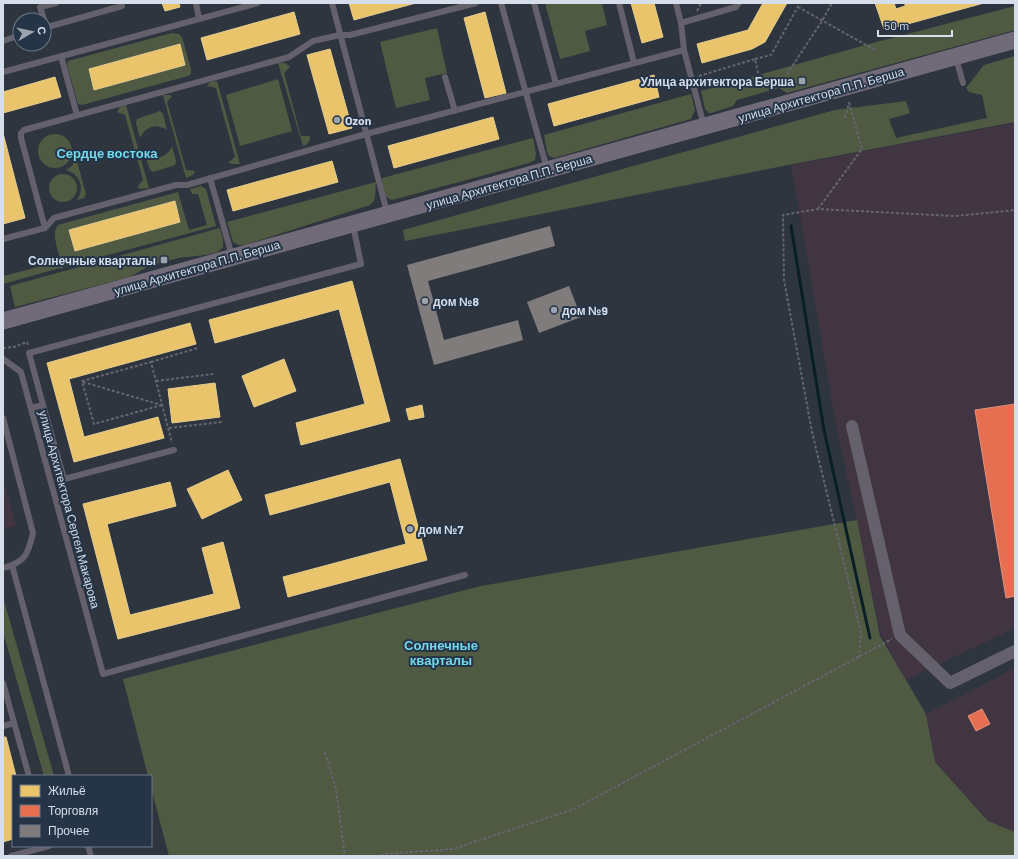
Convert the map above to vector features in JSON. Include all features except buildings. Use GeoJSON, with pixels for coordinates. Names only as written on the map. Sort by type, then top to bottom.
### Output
{"type":"FeatureCollection","features":[{"type":"Feature","properties":{"kind":"street","name":"улица Архитектора П.П. Берша"},"geometry":{"type":"LineString","coordinates":[[3,321],[1015,40]]}},
{"type":"Feature","properties":{"kind":"street"},"geometry":{"type":"LineString","coordinates":[[852,426],[900,634],[950,683],[1015,651]]}},
{"type":"Feature","properties":{"kind":"lane"},"geometry":{"type":"LineString","coordinates":[[41,12],[40,7],[56,3]]}},
{"type":"Feature","properties":{"kind":"lane"},"geometry":{"type":"LineString","coordinates":[[52,22],[122,6],[121,3]]}},
{"type":"Feature","properties":{"kind":"lane"},"geometry":{"type":"LineString","coordinates":[[196,3],[199,19]]}},
{"type":"Feature","properties":{"kind":"lane"},"geometry":{"type":"LineString","coordinates":[[3,72],[258,3]]}},
{"type":"Feature","properties":{"kind":"lane"},"geometry":{"type":"LineString","coordinates":[[332,3],[387,214]]}},
{"type":"Feature","properties":{"kind":"lane"},"geometry":{"type":"LineString","coordinates":[[45,228],[21,138],[24,130],[289,57],[313,42],[340,35],[350,36],[473,3]]}},
{"type":"Feature","properties":{"kind":"lane"},"geometry":{"type":"LineString","coordinates":[[501,3],[547,170]]}},
{"type":"Feature","properties":{"kind":"lane"},"geometry":{"type":"LineString","coordinates":[[534,3],[556,84]]}},
{"type":"Feature","properties":{"kind":"lane"},"geometry":{"type":"LineString","coordinates":[[619,3],[634,63]]}},
{"type":"Feature","properties":{"kind":"lane"},"geometry":{"type":"LineString","coordinates":[[676,3],[681,23],[684,50],[704,126]]}},
{"type":"Feature","properties":{"kind":"lane"},"geometry":{"type":"LineString","coordinates":[[681,23],[736,7],[739,3]]}},
{"type":"Feature","properties":{"kind":"lane"},"geometry":{"type":"LineString","coordinates":[[3,239],[45,228],[54,218],[176,185],[186,185],[366,134],[684,50]]}},
{"type":"Feature","properties":{"kind":"lane"},"geometry":{"type":"LineString","coordinates":[[61,56],[77,115]]}},
{"type":"Feature","properties":{"kind":"lane"},"geometry":{"type":"LineString","coordinates":[[955,57],[963,83]]}},
{"type":"Feature","properties":{"kind":"lane"},"geometry":{"type":"LineString","coordinates":[[445,77],[455,111]]}},
{"type":"Feature","properties":{"kind":"lane"},"geometry":{"type":"LineString","coordinates":[[210,178],[232,257]]}},
{"type":"Feature","properties":{"kind":"lane"},"geometry":{"type":"LineString","coordinates":[[174,450],[64,479],[30,353],[361,264],[353,224]]}},
{"type":"Feature","properties":{"kind":"lane","name":"улица Архитектора Сергея Макарова"},"geometry":{"type":"LineString","coordinates":[[3,359],[21,372],[103,674],[465,575]]}},
{"type":"Feature","properties":{"kind":"lane"},"geometry":{"type":"LineString","coordinates":[[31,408],[43,405]]}},
{"type":"Feature","properties":{"kind":"lane"},"geometry":{"type":"LineString","coordinates":[[3,418],[33,533],[28,552],[23,559],[12,566],[3,568]]}},
{"type":"Feature","properties":{"kind":"lane"},"geometry":{"type":"LineString","coordinates":[[12,566],[69,775]]}},
{"type":"Feature","properties":{"kind":"lane"},"geometry":{"type":"LineString","coordinates":[[3,683],[29,775]]}},
{"type":"Feature","properties":{"kind":"lane"},"geometry":{"type":"LineString","coordinates":[[3,726],[14,723]]}},
{"type":"Feature","properties":{"kind":"lane"},"geometry":{"type":"LineString","coordinates":[[11,856],[45,847]]}},
{"type":"Feature","properties":{"kind":"path"},"geometry":{"type":"LineString","coordinates":[[691,78],[771,55],[800,3]]}},
{"type":"Feature","properties":{"kind":"path"},"geometry":{"type":"LineString","coordinates":[[787,74],[832,3]]}},
{"type":"Feature","properties":{"kind":"path"},"geometry":{"type":"LineString","coordinates":[[798,7],[875,50]]}},
{"type":"Feature","properties":{"kind":"path"},"geometry":{"type":"LineString","coordinates":[[755,60],[760,81]]}},
{"type":"Feature","properties":{"kind":"path"},"geometry":{"type":"LineString","coordinates":[[818,209],[862,149],[849,102],[845,118]]}},
{"type":"Feature","properties":{"kind":"path"},"geometry":{"type":"LineString","coordinates":[[859,658],[861,633],[812,432],[784,280],[783,215],[818,209],[955,216],[1015,210]]}},
{"type":"Feature","properties":{"kind":"path"},"geometry":{"type":"LineString","coordinates":[[60,261],[62,270]]}},
{"type":"Feature","properties":{"kind":"path"},"geometry":{"type":"LineString","coordinates":[[3,348],[14,348],[27,342]]}},
{"type":"Feature","properties":{"kind":"path"},"geometry":{"type":"LineString","coordinates":[[82,381],[198,348]]}},
{"type":"Feature","properties":{"kind":"path"},"geometry":{"type":"LineString","coordinates":[[151,362],[174,450]]}},
{"type":"Feature","properties":{"kind":"path"},"geometry":{"type":"LineString","coordinates":[[156,381],[213,374]]}},
{"type":"Feature","properties":{"kind":"path"},"geometry":{"type":"LineString","coordinates":[[82,381],[94,424],[162,405]]}},
{"type":"Feature","properties":{"kind":"path"},"geometry":{"type":"LineString","coordinates":[[82,381],[162,405]]}},
{"type":"Feature","properties":{"kind":"path"},"geometry":{"type":"LineString","coordinates":[[168,428],[222,422]]}},
{"type":"Feature","properties":{"kind":"path"},"geometry":{"type":"LineString","coordinates":[[381,856],[383,854],[453,849],[574,809],[859,658],[900,634]]}},
{"type":"Feature","properties":{"kind":"path"},"geometry":{"type":"LineString","coordinates":[[325,752],[336,789],[345,856]]}},
{"type":"Feature","properties":{"kind":"shaded area"},"geometry":{"type":"Polygon","coordinates":[[[1015,123],[1015,628],[906,680],[881,635],[836,424],[791,165],[1015,123]]]}},
{"type":"Feature","properties":{"kind":"shaded area"},"geometry":{"type":"Polygon","coordinates":[[[3,479],[16,526],[3,529],[3,479]]]}},
{"type":"Feature","properties":{"kind":"shaded area"},"geometry":{"type":"Polygon","coordinates":[[[1015,668],[1015,832],[989,821],[935,762],[926,714],[1015,668]]]}},
{"type":"Feature","properties":{"kind":"green space"},"geometry":{"type":"Polygon","coordinates":[[[545,3],[602,3],[607,25],[585,31],[590,51],[560,59],[545,3]]]}},
{"type":"Feature","properties":{"kind":"green space"},"geometry":{"type":"Polygon","coordinates":[[[1015,6],[1015,30],[787,93],[779,88],[737,100],[733,106],[711,113],[705,109],[701,91],[869,44],[1015,6]]]}},
{"type":"Feature","properties":{"kind":"green space"},"geometry":{"type":"Polygon","coordinates":[[[437,28],[447,73],[425,78],[430,100],[396,108],[380,42],[437,28]]]}},
{"type":"Feature","properties":{"kind":"green space"},"geometry":{"type":"Polygon","coordinates":[[[172,33],[179,34],[182,37],[191,74],[82,105],[78,104],[67,65],[68,61],[172,33]],[[179,44],[89,69],[94,90],[185,65],[179,44]]]}},
{"type":"Feature","properties":{"kind":"green space"},"geometry":{"type":"Polygon","coordinates":[[[1015,56],[1015,122],[788,165],[405,241],[403,230],[835,110],[906,101],[910,113],[889,119],[896,138],[987,118],[982,95],[969,92],[966,88],[984,65],[1015,56]]]}},
{"type":"Feature","properties":{"kind":"green space"},"geometry":{"type":"Polygon","coordinates":[[[278,63],[285,63],[290,67],[284,73],[301,136],[310,136],[310,140],[303,146],[278,63]]]}},
{"type":"Feature","properties":{"kind":"green space"},"geometry":{"type":"Polygon","coordinates":[[[278,79],[292,131],[240,146],[226,95],[278,79]]]}},
{"type":"Feature","properties":{"kind":"green space"},"geometry":{"type":"Polygon","coordinates":[[[217,81],[240,164],[228,163],[235,157],[216,88],[207,86],[210,82],[217,81]]]}},
{"type":"Feature","properties":{"kind":"green space"},"geometry":{"type":"Polygon","coordinates":[[[691,94],[695,110],[691,119],[554,158],[549,156],[547,152],[544,135],[691,94]]]}},
{"type":"Feature","properties":{"kind":"green space"},"geometry":{"type":"Polygon","coordinates":[[[163,95],[172,96],[167,102],[186,170],[195,171],[192,175],[186,178],[163,95]]]}},
{"type":"Feature","properties":{"kind":"green space"},"geometry":{"type":"Polygon","coordinates":[[[126,105],[149,188],[141,189],[137,187],[143,180],[125,115],[117,112],[120,107],[126,105]]]}},
{"type":"Feature","properties":{"kind":"green space"},"geometry":{"type":"Polygon","coordinates":[[[160,111],[163,114],[167,130],[155,126],[148,128],[140,138],[136,123],[137,119],[160,111]]]}},
{"type":"Feature","properties":{"kind":"green space"},"geometry":{"type":"Polygon","coordinates":[[[52,134],[58,134],[62,135],[69,141],[72,151],[71,158],[65,165],[58,168],[52,168],[48,167],[41,161],[38,154],[38,148],[39,144],[45,137],[52,134]]]}},
{"type":"Feature","properties":{"kind":"green space"},"geometry":{"type":"Polygon","coordinates":[[[533,138],[536,154],[535,160],[529,163],[392,200],[386,197],[382,178],[533,138]]]}},
{"type":"Feature","properties":{"kind":"green space"},"geometry":{"type":"Polygon","coordinates":[[[172,146],[176,161],[175,165],[153,172],[150,170],[144,153],[152,157],[164,156],[172,146]]]}},
{"type":"Feature","properties":{"kind":"green space"},"geometry":{"type":"Polygon","coordinates":[[[76,158],[86,194],[84,198],[77,200],[81,191],[80,182],[75,175],[66,170],[72,166],[76,158]]]}},
{"type":"Feature","properties":{"kind":"green space"},"geometry":{"type":"Polygon","coordinates":[[[63,174],[69,175],[73,178],[76,182],[76,194],[73,198],[69,201],[63,202],[57,201],[53,198],[50,194],[49,188],[50,182],[53,178],[57,175],[63,174]]]}},
{"type":"Feature","properties":{"kind":"green space"},"geometry":{"type":"Polygon","coordinates":[[[376,182],[375,198],[370,205],[245,245],[239,245],[233,242],[227,222],[376,182]]]}},
{"type":"Feature","properties":{"kind":"green space"},"geometry":{"type":"Polygon","coordinates":[[[201,186],[206,189],[216,226],[63,267],[55,239],[58,225],[178,192],[189,230],[207,225],[198,194],[192,194],[190,189],[201,186]],[[175,201],[70,230],[75,251],[180,222],[175,201]]]}},
{"type":"Feature","properties":{"kind":"green space"},"geometry":{"type":"Polygon","coordinates":[[[220,228],[223,239],[223,247],[218,252],[178,258],[149,266],[130,277],[15,307],[10,286],[220,228]]]}},
{"type":"Feature","properties":{"kind":"green space"},"geometry":{"type":"Polygon","coordinates":[[[58,262],[60,268],[3,284],[3,276],[58,262]]]}},
{"type":"Feature","properties":{"kind":"green space"},"geometry":{"type":"Polygon","coordinates":[[[857,520],[880,636],[926,714],[935,762],[988,821],[1015,832],[1015,856],[169,856],[152,792],[152,775],[148,775],[123,679],[481,586],[857,520]]]}},
{"type":"Feature","properties":{"kind":"green space"},"geometry":{"type":"Polygon","coordinates":[[[3,597],[54,775],[44,775],[3,632],[3,597]]]}},
{"type":"Feature","properties":{"kind":"waterway"},"geometry":{"type":"LineString","coordinates":[[791,226],[824,430],[870,638]]}},
{"type":"Feature","properties":{"kind":"place","name":"Улица архитектора Берша"},"geometry":{"type":"Point","coordinates":[802,81]}},
{"type":"Feature","properties":{"kind":"place","name":"Ozon"},"geometry":{"type":"Point","coordinates":[337,120]}},
{"type":"Feature","properties":{"kind":"place","name":"Солнечные кварталы"},"geometry":{"type":"Point","coordinates":[164,260]}},
{"type":"Feature","properties":{"kind":"place","name":"дом №8"},"geometry":{"type":"Point","coordinates":[425,301]}},
{"type":"Feature","properties":{"kind":"place","name":"дом №9"},"geometry":{"type":"Point","coordinates":[554,310]}},
{"type":"Feature","properties":{"kind":"place","name":"дом №7"},"geometry":{"type":"Point","coordinates":[410,529]}},
{"type":"Feature","properties":{"kind":"district","name":"Сердце востока"},"geometry":{"type":"Point","coordinates":[107,153]}},
{"type":"Feature","properties":{"kind":"district","name":"Солнечные кварталы"},"geometry":{"type":"Point","coordinates":[441,652]}}]}
